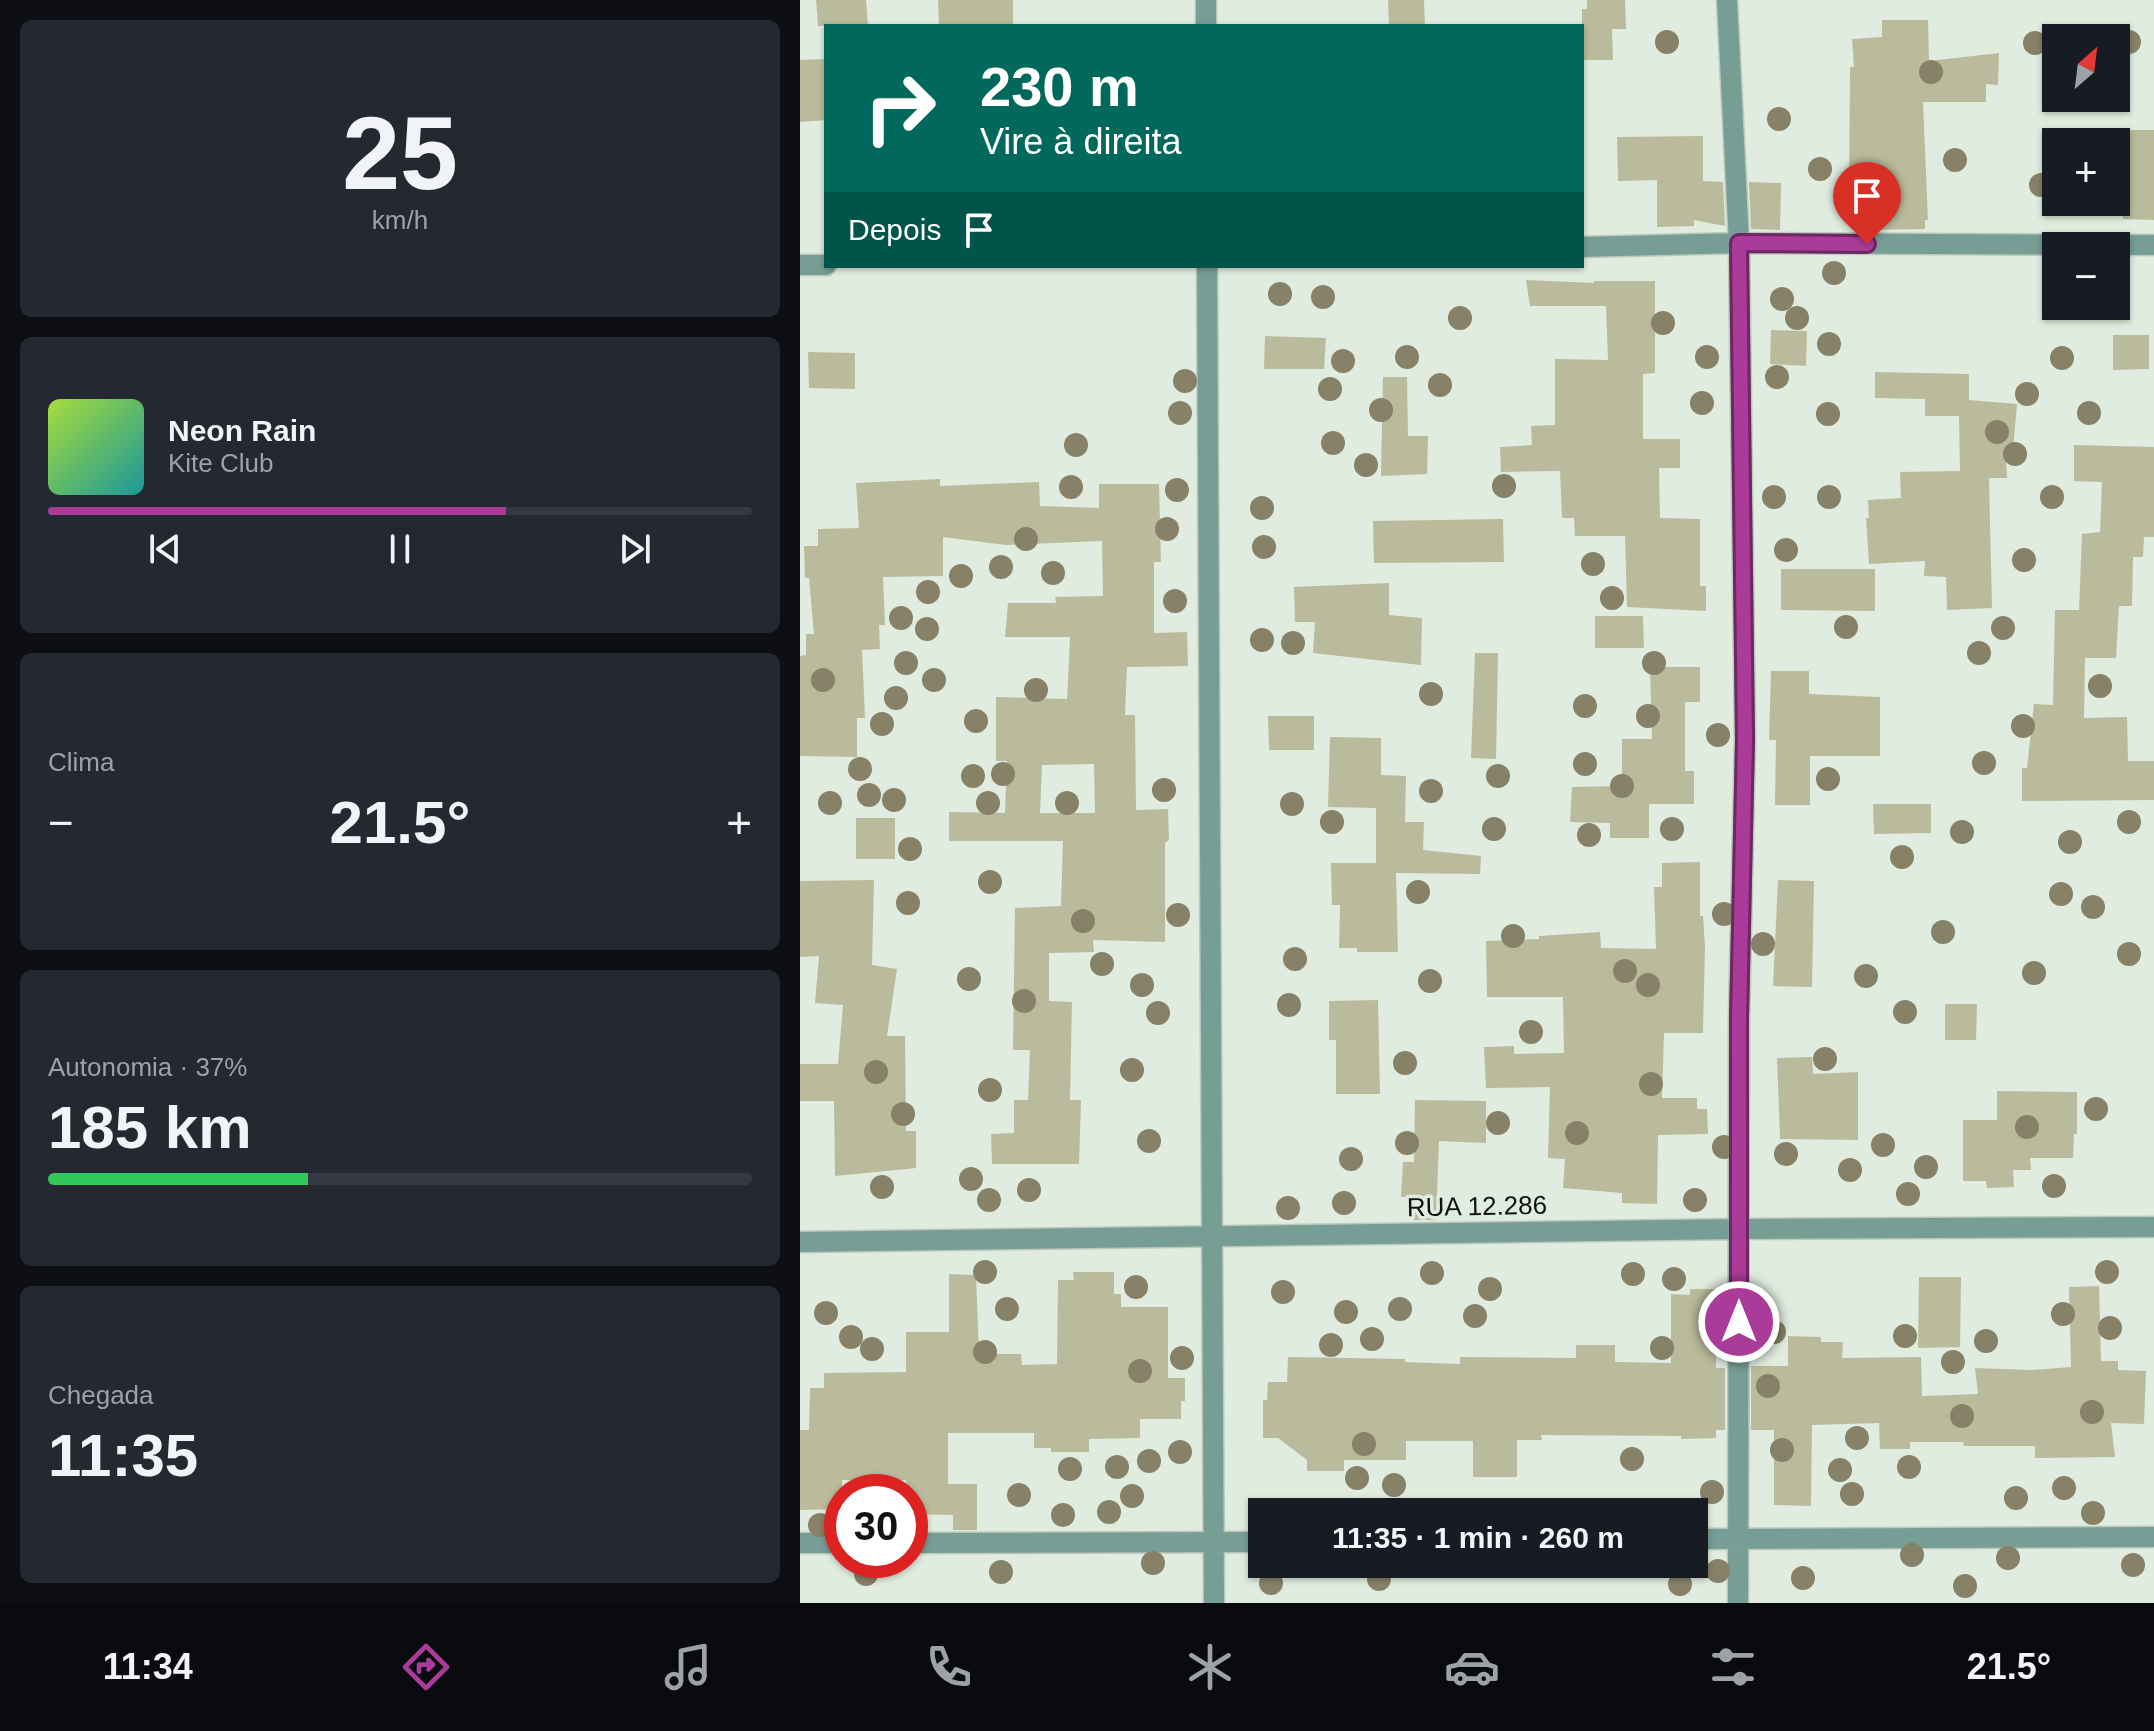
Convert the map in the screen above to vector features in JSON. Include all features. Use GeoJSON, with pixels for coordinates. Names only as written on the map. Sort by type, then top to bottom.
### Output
{"type":"FeatureCollection","features":[{"type":"Feature","properties":{"kind":"street"},"geometry":{"type":"LineString","coordinates":[[1206,0],[1206,24]]}},
{"type":"Feature","properties":{"kind":"street"},"geometry":{"type":"LineString","coordinates":[[1727,0],[1739,243],[1745,740],[1739,1019],[1738,1603]]}},
{"type":"Feature","properties":{"kind":"street"},"geometry":{"type":"LineString","coordinates":[[1584,247],[1739,243],[2154,245]]}},
{"type":"Feature","properties":{"kind":"street"},"geometry":{"type":"LineString","coordinates":[[800,265],[824,265]]}},
{"type":"Feature","properties":{"kind":"street"},"geometry":{"type":"LineString","coordinates":[[1207,268],[1214,1603]]}},
{"type":"Feature","properties":{"kind":"street","name":"RUA 12.286"},"geometry":{"type":"LineString","coordinates":[[800,1242],[1739,1229],[2154,1227]]}},
{"type":"Feature","properties":{"kind":"street"},"geometry":{"type":"LineString","coordinates":[[1708,1539],[2154,1537]]}},
{"type":"Feature","properties":{"kind":"street"},"geometry":{"type":"LineString","coordinates":[[928,1543],[1248,1542]]}},
{"type":"Feature","properties":{"kind":"street"},"geometry":{"type":"LineString","coordinates":[[800,1543],[824,1543]]}},
{"type":"Feature","properties":{"kind":"building"},"geometry":{"type":"Polygon","coordinates":[[[816,0],[866,0],[868,24],[818,26],[816,0]]]}},
{"type":"Feature","properties":{"kind":"building"},"geometry":{"type":"Polygon","coordinates":[[[938,0],[1013,0],[1013,24],[939,24],[938,0]]]}},
{"type":"Feature","properties":{"kind":"building"},"geometry":{"type":"Polygon","coordinates":[[[1388,0],[1424,0],[1425,24],[1389,24],[1388,0]]]}},
{"type":"Feature","properties":{"kind":"building"},"geometry":{"type":"Polygon","coordinates":[[[1587,0],[1625,0],[1626,29],[1612,29],[1613,60],[1584,60],[1582,9],[1587,9],[1587,0]]]}},
{"type":"Feature","properties":{"kind":"building"},"geometry":{"type":"Polygon","coordinates":[[[1882,20],[1928,20],[1929,61],[1999,53],[1998,85],[1986,84],[1986,102],[1923,102],[1928,220],[1925,220],[1925,229],[1861,230],[1859,198],[1849,198],[1850,67],[1854,67],[1852,39],[1882,37],[1882,20]]]}},
{"type":"Feature","properties":{"kind":"building"},"geometry":{"type":"Polygon","coordinates":[[[824,59],[824,120],[800,122],[800,60],[824,59]]]}},
{"type":"Feature","properties":{"kind":"building"},"geometry":{"type":"Polygon","coordinates":[[[2130,130],[2154,130],[2154,220],[2123,219],[2123,216],[2130,216],[2130,130]]]}},
{"type":"Feature","properties":{"kind":"building"},"geometry":{"type":"Polygon","coordinates":[[[1703,136],[1703,181],[1723,182],[1725,226],[1694,220],[1694,226],[1657,227],[1657,180],[1618,181],[1617,137],[1703,136]]]}},
{"type":"Feature","properties":{"kind":"building"},"geometry":{"type":"Polygon","coordinates":[[[1749,182],[1781,183],[1780,230],[1751,229],[1749,182]]]}},
{"type":"Feature","properties":{"kind":"building"},"geometry":{"type":"Polygon","coordinates":[[[1526,280],[1594,283],[1655,281],[1655,373],[1643,374],[1643,439],[1680,439],[1680,468],[1659,468],[1660,518],[1700,519],[1700,586],[1706,586],[1706,611],[1627,607],[1625,536],[1575,536],[1574,518],[1562,518],[1560,471],[1501,472],[1500,447],[1532,445],[1531,426],[1555,425],[1555,359],[1608,360],[1606,306],[1530,306],[1526,280]]]}},
{"type":"Feature","properties":{"kind":"building"},"geometry":{"type":"Polygon","coordinates":[[[1771,330],[1807,331],[1806,366],[1770,364],[1771,330]]]}},
{"type":"Feature","properties":{"kind":"building"},"geometry":{"type":"Polygon","coordinates":[[[2113,335],[2149,335],[2149,369],[2113,370],[2113,335]]]}},
{"type":"Feature","properties":{"kind":"building"},"geometry":{"type":"Polygon","coordinates":[[[1265,336],[1326,338],[1324,369],[1264,369],[1265,336]]]}},
{"type":"Feature","properties":{"kind":"building"},"geometry":{"type":"Polygon","coordinates":[[[808,352],[855,353],[855,389],[809,388],[808,352]]]}},
{"type":"Feature","properties":{"kind":"building"},"geometry":{"type":"Polygon","coordinates":[[[1875,372],[1969,374],[1969,400],[2017,404],[2012,462],[2006,461],[2007,478],[1989,478],[1992,608],[1947,610],[1946,577],[1924,576],[1925,561],[1869,564],[1868,500],[1901,498],[1900,472],[1960,471],[1959,416],[1925,416],[1925,399],[1875,398],[1875,372]]]}},
{"type":"Feature","properties":{"kind":"building"},"geometry":{"type":"Polygon","coordinates":[[[1383,377],[1407,377],[1408,436],[1428,436],[1427,474],[1381,476],[1383,377]]]}},
{"type":"Feature","properties":{"kind":"building"},"geometry":{"type":"Polygon","coordinates":[[[2074,445],[2154,447],[2154,537],[2144,537],[2143,557],[2133,557],[2132,606],[2119,606],[2116,658],[2085,658],[2084,718],[2127,717],[2128,761],[2154,761],[2154,800],[2022,801],[2022,768],[2027,768],[2034,704],[2053,705],[2055,610],[2079,610],[2082,534],[2100,532],[2102,482],[2074,481],[2074,445]]]}},
{"type":"Feature","properties":{"kind":"building"},"geometry":{"type":"Polygon","coordinates":[[[940,479],[940,486],[1039,482],[1040,506],[1099,508],[1099,484],[1159,484],[1161,562],[1154,562],[1154,633],[1187,632],[1188,666],[1127,667],[1125,715],[1135,715],[1136,810],[1168,809],[1165,942],[1093,940],[1094,952],[1049,953],[1049,1001],[1072,1002],[1070,1100],[1081,1100],[1079,1164],[992,1164],[991,1134],[1014,1133],[1014,1100],[1028,1100],[1030,1050],[1013,1050],[1015,908],[1061,906],[1063,841],[949,841],[949,812],[1005,813],[1007,761],[996,761],[996,697],[1067,699],[1070,637],[1005,637],[1008,603],[1056,603],[1055,597],[1103,596],[1102,541],[1006,545],[943,537],[943,576],[883,577],[885,625],[879,625],[880,649],[862,650],[865,718],[857,718],[857,757],[800,756],[800,656],[806,655],[806,634],[814,634],[809,578],[805,578],[804,546],[818,546],[818,529],[859,528],[856,483],[940,479]],[[1094,764],[1042,765],[1040,813],[1095,813],[1094,764]]]}},
{"type":"Feature","properties":{"kind":"building"},"geometry":{"type":"Polygon","coordinates":[[[1503,519],[1504,562],[1374,563],[1373,521],[1503,519]]]}},
{"type":"Feature","properties":{"kind":"building"},"geometry":{"type":"Polygon","coordinates":[[[1781,569],[1875,569],[1875,611],[1781,610],[1781,569]]]}},
{"type":"Feature","properties":{"kind":"building"},"geometry":{"type":"Polygon","coordinates":[[[1389,583],[1389,615],[1422,618],[1421,665],[1313,653],[1315,622],[1295,622],[1294,587],[1389,583]]]}},
{"type":"Feature","properties":{"kind":"building"},"geometry":{"type":"Polygon","coordinates":[[[1595,616],[1643,616],[1644,648],[1595,648],[1595,616]]]}},
{"type":"Feature","properties":{"kind":"building"},"geometry":{"type":"Polygon","coordinates":[[[1475,653],[1498,653],[1496,759],[1471,758],[1475,653]]]}},
{"type":"Feature","properties":{"kind":"building"},"geometry":{"type":"Polygon","coordinates":[[[1650,667],[1700,667],[1700,702],[1685,702],[1685,771],[1694,771],[1694,804],[1649,804],[1649,838],[1610,838],[1610,823],[1570,822],[1572,787],[1622,786],[1622,739],[1652,739],[1650,667]]]}},
{"type":"Feature","properties":{"kind":"building"},"geometry":{"type":"Polygon","coordinates":[[[1771,671],[1809,671],[1809,694],[1880,697],[1880,756],[1810,756],[1810,805],[1775,805],[1776,740],[1769,740],[1771,671]]]}},
{"type":"Feature","properties":{"kind":"building"},"geometry":{"type":"Polygon","coordinates":[[[1268,716],[1314,716],[1314,750],[1269,750],[1268,716]]]}},
{"type":"Feature","properties":{"kind":"building"},"geometry":{"type":"Polygon","coordinates":[[[1330,737],[1381,738],[1381,775],[1406,776],[1405,822],[1424,822],[1423,850],[1481,856],[1480,874],[1396,873],[1398,952],[1357,952],[1357,948],[1339,948],[1340,905],[1332,905],[1331,863],[1376,863],[1376,808],[1328,807],[1330,737]]]}},
{"type":"Feature","properties":{"kind":"building"},"geometry":{"type":"Polygon","coordinates":[[[1873,804],[1931,804],[1931,833],[1874,834],[1873,804]]]}},
{"type":"Feature","properties":{"kind":"building"},"geometry":{"type":"Polygon","coordinates":[[[856,818],[895,818],[895,859],[856,859],[856,818]]]}},
{"type":"Feature","properties":{"kind":"building"},"geometry":{"type":"Polygon","coordinates":[[[1700,862],[1700,916],[1703,916],[1705,947],[1703,1033],[1664,1033],[1662,1098],[1697,1098],[1697,1109],[1707,1109],[1708,1134],[1658,1135],[1657,1204],[1622,1203],[1622,1193],[1563,1188],[1565,1159],[1548,1158],[1550,1087],[1486,1088],[1484,1047],[1514,1046],[1514,1054],[1564,1053],[1563,997],[1487,997],[1486,941],[1600,932],[1601,948],[1656,949],[1654,887],[1662,887],[1662,863],[1700,862]]]}},
{"type":"Feature","properties":{"kind":"building"},"geometry":{"type":"Polygon","coordinates":[[[874,880],[872,965],[897,969],[887,1036],[905,1036],[906,1131],[916,1131],[916,1168],[835,1176],[834,1101],[800,1101],[800,1064],[838,1064],[843,1005],[815,1003],[819,956],[800,957],[800,881],[874,880]]]}},
{"type":"Feature","properties":{"kind":"building"},"geometry":{"type":"Polygon","coordinates":[[[1778,880],[1814,881],[1812,987],[1773,986],[1778,880]]]}},
{"type":"Feature","properties":{"kind":"building"},"geometry":{"type":"Polygon","coordinates":[[[1378,1000],[1380,1094],[1336,1094],[1336,1040],[1329,1040],[1329,1001],[1378,1000]]]}},
{"type":"Feature","properties":{"kind":"building"},"geometry":{"type":"Polygon","coordinates":[[[1945,1004],[1977,1004],[1976,1040],[1945,1040],[1945,1004]]]}},
{"type":"Feature","properties":{"kind":"building"},"geometry":{"type":"Polygon","coordinates":[[[1812,1057],[1813,1074],[1858,1072],[1858,1140],[1780,1139],[1777,1058],[1812,1057]]]}},
{"type":"Feature","properties":{"kind":"building"},"geometry":{"type":"Polygon","coordinates":[[[1997,1091],[2077,1092],[2077,1134],[2074,1134],[2073,1158],[2030,1158],[2031,1170],[2013,1170],[2014,1187],[1987,1188],[1986,1181],[1963,1181],[1963,1120],[1997,1120],[1997,1091]]]}},
{"type":"Feature","properties":{"kind":"building"},"geometry":{"type":"Polygon","coordinates":[[[1415,1100],[1486,1101],[1486,1143],[1439,1141],[1436,1220],[1414,1220],[1414,1197],[1401,1197],[1403,1162],[1414,1162],[1415,1100]]]}},
{"type":"Feature","properties":{"kind":"building"},"geometry":{"type":"Polygon","coordinates":[[[1073,1272],[1114,1272],[1114,1294],[1121,1294],[1121,1307],[1168,1307],[1168,1378],[1185,1378],[1181,1419],[1140,1419],[1140,1438],[1089,1439],[1089,1452],[1051,1452],[1051,1448],[1034,1448],[1034,1433],[948,1433],[948,1484],[977,1484],[977,1530],[953,1530],[953,1515],[928,1514],[928,1474],[824,1474],[824,1509],[800,1510],[800,1430],[809,1430],[810,1388],[824,1388],[824,1373],[906,1372],[906,1332],[949,1332],[949,1274],[976,1275],[979,1354],[1021,1354],[1022,1365],[1057,1364],[1058,1280],[1074,1280],[1073,1272]]]}},
{"type":"Feature","properties":{"kind":"building"},"geometry":{"type":"Polygon","coordinates":[[[1919,1277],[1961,1277],[1960,1347],[1918,1348],[1919,1277]]]}},
{"type":"Feature","properties":{"kind":"building"},"geometry":{"type":"Polygon","coordinates":[[[2099,1286],[2101,1361],[2118,1361],[2118,1370],[2146,1371],[2144,1424],[2111,1423],[2115,1457],[2035,1458],[2035,1446],[1964,1446],[1963,1442],[1910,1442],[1910,1449],[1880,1449],[1879,1423],[1812,1425],[1811,1506],[1774,1505],[1774,1430],[1751,1430],[1751,1366],[1788,1366],[1788,1336],[1821,1337],[1821,1342],[1843,1342],[1842,1358],[1921,1357],[1922,1396],[1978,1394],[1975,1368],[2032,1370],[2071,1367],[2069,1287],[2099,1286]]]}},
{"type":"Feature","properties":{"kind":"building"},"geometry":{"type":"Polygon","coordinates":[[[1690,1289],[1716,1289],[1716,1368],[1725,1368],[1725,1430],[1716,1430],[1716,1438],[1541,1435],[1542,1440],[1517,1440],[1517,1477],[1473,1477],[1473,1441],[1406,1441],[1406,1460],[1344,1460],[1344,1471],[1307,1471],[1307,1460],[1278,1438],[1263,1438],[1263,1400],[1267,1400],[1268,1382],[1287,1382],[1288,1357],[1405,1359],[1405,1362],[1460,1364],[1460,1357],[1576,1358],[1576,1345],[1615,1345],[1615,1362],[1671,1363],[1671,1294],[1690,1295],[1690,1289]]]}},
{"type":"Feature","properties":{"kind":"route"},"geometry":{"type":"LineString","coordinates":[[1739,1322],[1739,1019],[1745,740],[1739,243],[1867,244]]}}]}
